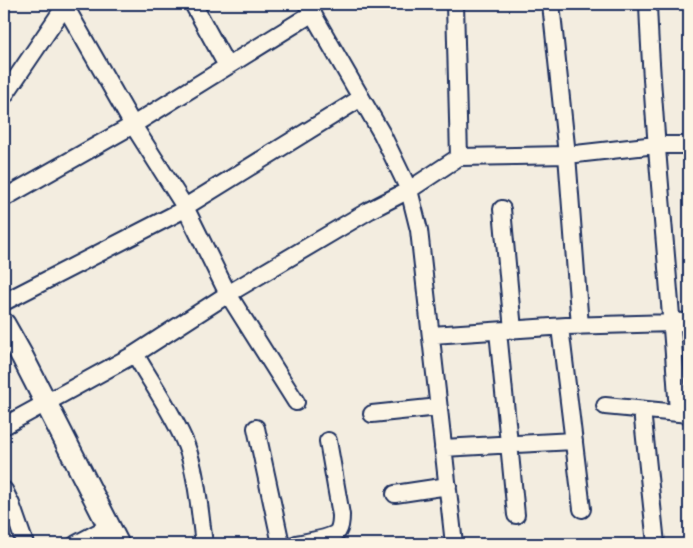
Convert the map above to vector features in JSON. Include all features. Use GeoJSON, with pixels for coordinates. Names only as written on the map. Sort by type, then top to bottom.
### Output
{"type":"FeatureCollection","features":[{"type":"Feature","properties":{"kind":"main road"},"geometry":{"type":"LineString","coordinates":[[4,324],[114,535]]}},
{"type":"Feature","properties":{"kind":"street"},"geometry":{"type":"LineString","coordinates":[[193,4],[227,66]]}},
{"type":"Feature","properties":{"kind":"street"},"geometry":{"type":"LineString","coordinates":[[455,4],[459,157]]}},
{"type":"Feature","properties":{"kind":"street"},"geometry":{"type":"LineString","coordinates":[[551,4],[567,156],[580,326]]}},
{"type":"Feature","properties":{"kind":"street"},"geometry":{"type":"LineString","coordinates":[[605,406],[684,413],[672,323],[656,145],[648,4]]}},
{"type":"Feature","properties":{"kind":"street"},"geometry":{"type":"LineString","coordinates":[[4,96],[65,5],[134,125],[185,208],[228,294],[296,402]]}},
{"type":"Feature","properties":{"kind":"street"},"geometry":{"type":"LineString","coordinates":[[4,198],[134,125],[227,66],[310,9],[382,134],[410,190],[420,230],[454,544]]}},
{"type":"Feature","properties":{"kind":"street"},"geometry":{"type":"LineString","coordinates":[[4,302],[185,208],[360,98]]}},
{"type":"Feature","properties":{"kind":"street"},"geometry":{"type":"LineString","coordinates":[[4,426],[135,354],[228,294],[370,210],[410,190],[459,157],[567,156],[656,145],[689,145]]}},
{"type":"Feature","properties":{"kind":"street"},"geometry":{"type":"LineString","coordinates":[[502,209],[509,444],[516,515]]}},
{"type":"Feature","properties":{"kind":"street"},"geometry":{"type":"LineString","coordinates":[[432,335],[689,321]]}},
{"type":"Feature","properties":{"kind":"street"},"geometry":{"type":"LineString","coordinates":[[560,327],[582,509]]}},
{"type":"Feature","properties":{"kind":"street"},"geometry":{"type":"LineString","coordinates":[[135,354],[178,428],[186,446],[192,466],[204,544]]}},
{"type":"Feature","properties":{"kind":"street"},"geometry":{"type":"LineString","coordinates":[[372,414],[439,407]]}},
{"type":"Feature","properties":{"kind":"street"},"geometry":{"type":"LineString","coordinates":[[642,410],[656,544]]}},
{"type":"Feature","properties":{"kind":"street"},"geometry":{"type":"LineString","coordinates":[[256,428],[280,544]]}},
{"type":"Feature","properties":{"kind":"street"},"geometry":{"type":"LineString","coordinates":[[296,544],[332,535],[338,532],[341,525],[341,515],[328,441]]}},
{"type":"Feature","properties":{"kind":"street"},"geometry":{"type":"LineString","coordinates":[[444,448],[574,441]]}},
{"type":"Feature","properties":{"kind":"street"},"geometry":{"type":"LineString","coordinates":[[395,494],[448,486]]}},
{"type":"Feature","properties":{"kind":"street"},"geometry":{"type":"LineString","coordinates":[[6,501],[25,544]]}},
{"type":"Feature","properties":{"kind":"street"},"geometry":{"type":"LineString","coordinates":[[76,544],[114,535]]}}]}
